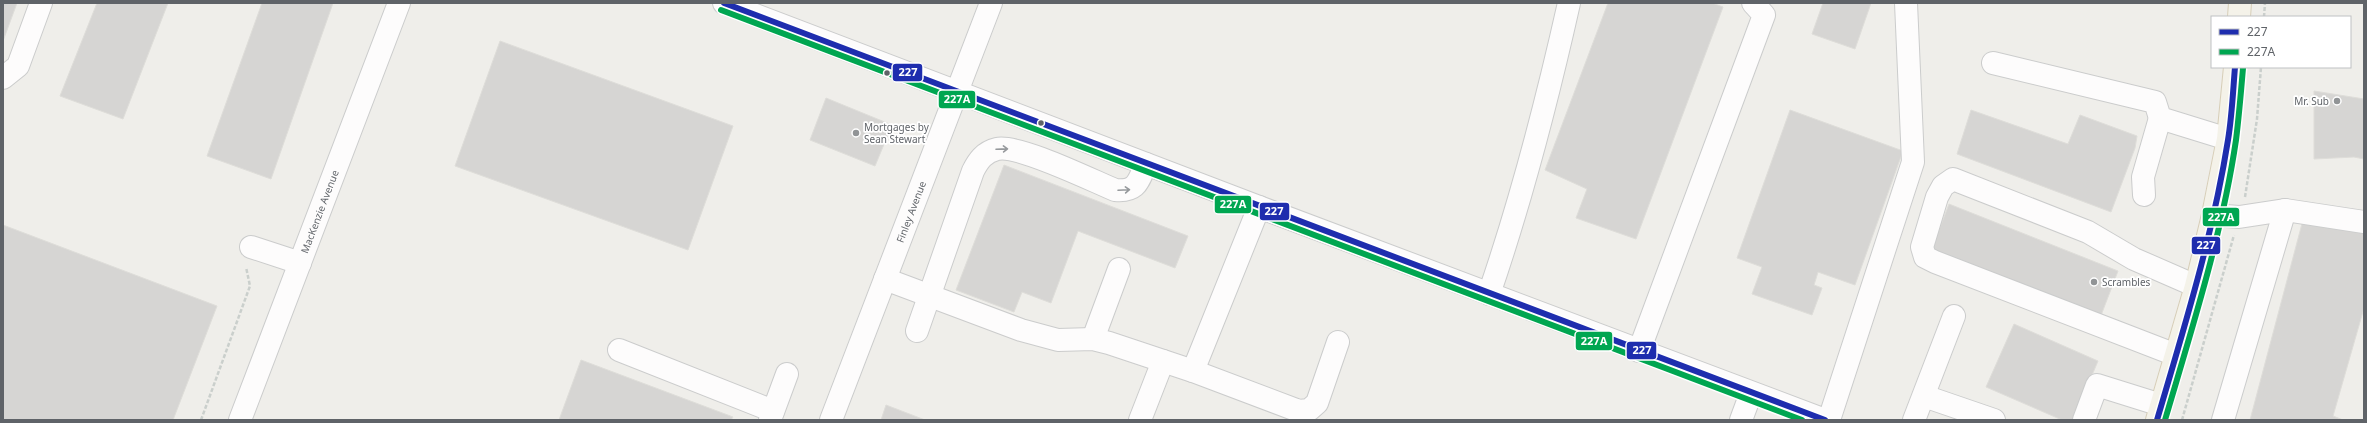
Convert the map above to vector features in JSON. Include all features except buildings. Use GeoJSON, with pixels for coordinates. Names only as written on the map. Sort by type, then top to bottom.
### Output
{"type":"FeatureCollection","features":[{"type":"Feature","properties":{"kind":"main road"},"geometry":{"type":"LineString","coordinates":[[2239,16],[2240,3]]}},
{"type":"Feature","properties":{"kind":"main road"},"geometry":{"type":"LineString","coordinates":[[2159,413],[2196,286],[2213,215],[2228,139],[2235,68]]}},
{"type":"Feature","properties":{"kind":"street"},"geometry":{"type":"LineString","coordinates":[[3,78],[18,66],[41,3]]}},
{"type":"Feature","properties":{"kind":"street","name":"MacKenzie Avenue"},"geometry":{"type":"LineString","coordinates":[[240,420],[399,3]]}},
{"type":"Feature","properties":{"kind":"street"},"geometry":{"type":"LineString","coordinates":[[724,3],[1639,351],[1825,420]]}},
{"type":"Feature","properties":{"kind":"street","name":"Finley Avenue"},"geometry":{"type":"LineString","coordinates":[[831,420],[991,3]]}},
{"type":"Feature","properties":{"kind":"street"},"geometry":{"type":"LineString","coordinates":[[1489,294],[1514,223],[1550,90],[1569,3]]}},
{"type":"Feature","properties":{"kind":"street"},"geometry":{"type":"LineString","coordinates":[[1639,351],[1764,16],[1753,3]]}},
{"type":"Feature","properties":{"kind":"street"},"geometry":{"type":"LineString","coordinates":[[1829,420],[1913,162],[1906,3]]}},
{"type":"Feature","properties":{"kind":"street"},"geometry":{"type":"LineString","coordinates":[[1993,63],[2156,102],[2160,118],[2143,177],[2144,195]]}},
{"type":"Feature","properties":{"kind":"street"},"geometry":{"type":"LineString","coordinates":[[2160,118],[2228,139]]}},
{"type":"Feature","properties":{"kind":"street"},"geometry":{"type":"LineString","coordinates":[[917,331],[978,160],[997,149],[1009,149],[1030,155],[1114,190],[1124,191],[1130,190],[1138,182],[1146,164]]}},
{"type":"Feature","properties":{"kind":"street"},"geometry":{"type":"LineString","coordinates":[[2176,355],[1935,262],[1925,257],[1922,247],[1937,197],[1943,186],[1953,179],[2088,232],[2134,258],[2196,286]]}},
{"type":"Feature","properties":{"kind":"street"},"geometry":{"type":"LineString","coordinates":[[1193,371],[1259,207]]}},
{"type":"Feature","properties":{"kind":"street"},"geometry":{"type":"LineString","coordinates":[[2223,420],[2285,210]]}},
{"type":"Feature","properties":{"kind":"street"},"geometry":{"type":"LineString","coordinates":[[2213,215],[2239,217],[2285,210],[2364,222]]}},
{"type":"Feature","properties":{"kind":"street"},"geometry":{"type":"LineString","coordinates":[[248,254],[300,263]]}},
{"type":"Feature","properties":{"kind":"street"},"geometry":{"type":"LineString","coordinates":[[1093,339],[1119,269]]}},
{"type":"Feature","properties":{"kind":"street"},"geometry":{"type":"LineString","coordinates":[[885,279],[1021,330],[1058,340],[1093,339],[1193,371],[1299,411],[1309,410],[1317,403],[1338,342]]}},
{"type":"Feature","properties":{"kind":"street"},"geometry":{"type":"LineString","coordinates":[[1914,420],[1954,316]]}},
{"type":"Feature","properties":{"kind":"street"},"geometry":{"type":"LineString","coordinates":[[619,350],[772,415],[787,374]]}},
{"type":"Feature","properties":{"kind":"street"},"geometry":{"type":"LineString","coordinates":[[1140,420],[1163,361]]}},
{"type":"Feature","properties":{"kind":"street"},"geometry":{"type":"LineString","coordinates":[[2084,420],[2097,385],[2159,413]]}},
{"type":"Feature","properties":{"kind":"street"},"geometry":{"type":"LineString","coordinates":[[1741,420],[1751,393]]}},
{"type":"Feature","properties":{"kind":"street"},"geometry":{"type":"LineString","coordinates":[[1924,396],[1994,420]]}},
{"type":"Feature","properties":{"kind":"path"},"geometry":{"type":"LineString","coordinates":[[2264,3],[2264,16]]}},
{"type":"Feature","properties":{"kind":"path"},"geometry":{"type":"LineString","coordinates":[[2182,420],[2246,194],[2257,119],[2261,68]]}},
{"type":"Feature","properties":{"kind":"path"},"geometry":{"type":"LineString","coordinates":[[201,420],[250,286],[248,254]]}},
{"type":"Feature","properties":{"kind":"transit line","name":"227"},"geometry":{"type":"LineString","coordinates":[[724,3],[1825,420]]}},
{"type":"Feature","properties":{"kind":"transit line","name":"227A"},"geometry":{"type":"LineString","coordinates":[[721,10],[1802,420]]}},
{"type":"Feature","properties":{"kind":"transit line","name":"227"},"geometry":{"type":"LineString","coordinates":[[2157,420],[2197,281],[2222,176],[2229,131],[2235,68]]}},
{"type":"Feature","properties":{"kind":"transit line","name":"227A"},"geometry":{"type":"LineString","coordinates":[[2165,420],[2196,316],[2223,211],[2236,140],[2243,68]]}},
{"type":"Feature","properties":{"kind":"place","name":"Mr. Sub"},"geometry":{"type":"Point","coordinates":[2337,101]}},
{"type":"Feature","properties":{"kind":"place","name":"Mortgages by Sean Stewart"},"geometry":{"type":"Point","coordinates":[856,133]}},
{"type":"Feature","properties":{"kind":"place","name":"Scrambles"},"geometry":{"type":"Point","coordinates":[2094,282]}}]}
